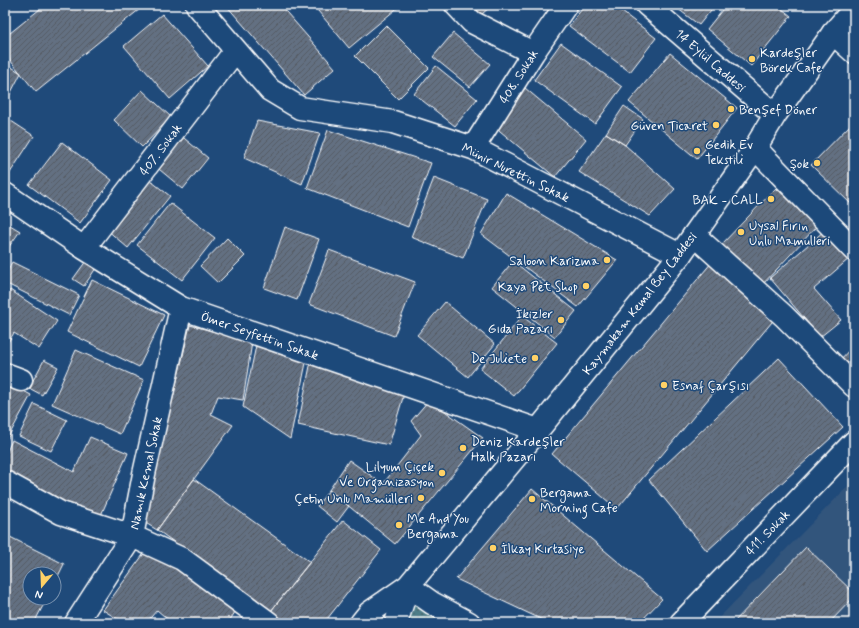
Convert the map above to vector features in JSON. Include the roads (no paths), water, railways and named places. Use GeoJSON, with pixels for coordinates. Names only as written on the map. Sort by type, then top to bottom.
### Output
{"type":"FeatureCollection","features":[{"type":"Feature","properties":{"kind":"street","name":"Münir Nurettin Sokak"},"geometry":{"type":"LineString","coordinates":[[197,5],[270,90],[300,108],[393,122],[473,148],[680,255]]}},
{"type":"Feature","properties":{"kind":"street"},"geometry":{"type":"LineString","coordinates":[[456,5],[472,22],[532,53]]}},
{"type":"Feature","properties":{"kind":"street","name":"408. Sokak"},"geometry":{"type":"LineString","coordinates":[[473,148],[532,53],[566,5]]}},
{"type":"Feature","properties":{"kind":"street","name":"14 Eylül Caddesi"},"geometry":{"type":"LineString","coordinates":[[647,5],[775,115]]}},
{"type":"Feature","properties":{"kind":"street","name":"Kaymakam Kemal Bey Caddesi"},"geometry":{"type":"LineString","coordinates":[[361,623],[369,613],[408,586],[538,430],[680,255],[755,148],[775,115],[833,33],[854,9]]}},
{"type":"Feature","properties":{"kind":"street"},"geometry":{"type":"LineString","coordinates":[[833,33],[854,52]]}},
{"type":"Feature","properties":{"kind":"street","name":"407. Sokak"},"geometry":{"type":"LineString","coordinates":[[84,248],[235,51]]}},
{"type":"Feature","properties":{"kind":"street"},"geometry":{"type":"LineString","coordinates":[[755,148],[854,250]]}},
{"type":"Feature","properties":{"kind":"street","name":"Ömer Seyfettin Sokak"},"geometry":{"type":"LineString","coordinates":[[5,194],[84,248],[181,308],[538,430]]}},
{"type":"Feature","properties":{"kind":"street"},"geometry":{"type":"LineString","coordinates":[[694,235],[784,316],[854,386]]}},
{"type":"Feature","properties":{"kind":"street","name":"Namık Kemal Sokak"},"geometry":{"type":"LineString","coordinates":[[76,623],[132,536],[144,474],[181,308]]}},
{"type":"Feature","properties":{"kind":"street","name":"411. Sokak"},"geometry":{"type":"LineString","coordinates":[[681,623],[854,442]]}},
{"type":"Feature","properties":{"kind":"street"},"geometry":{"type":"LineString","coordinates":[[5,482],[61,513],[132,536],[182,559],[269,623]]}},
{"type":"Feature","properties":{"kind":"street"},"geometry":{"type":"LineString","coordinates":[[408,586],[432,603],[469,623]]}},
{"type":"Feature","properties":{"kind":"street","name":"Kaymakam Kemal Bey Caddesi"},"geometry":{"type":"LineString","coordinates":[[396,623],[408,586]]}},
{"type":"Feature","properties":{"kind":"place","name":"Kardeşler Börek Cafe"},"geometry":{"type":"Point","coordinates":[752,59]}},
{"type":"Feature","properties":{"kind":"place","name":"Benşef Döner"},"geometry":{"type":"Point","coordinates":[731,109]}},
{"type":"Feature","properties":{"kind":"place","name":"Güven Ticaret"},"geometry":{"type":"Point","coordinates":[716,125]}},
{"type":"Feature","properties":{"kind":"place","name":"Gedik Ev Tekstili"},"geometry":{"type":"Point","coordinates":[697,151]}},
{"type":"Feature","properties":{"kind":"place","name":"Şok"},"geometry":{"type":"Point","coordinates":[817,163]}},
{"type":"Feature","properties":{"kind":"place","name":"BAK - CALL"},"geometry":{"type":"Point","coordinates":[771,199]}},
{"type":"Feature","properties":{"kind":"place","name":"Uysal Fırın Unlu Mamulleri"},"geometry":{"type":"Point","coordinates":[741,232]}},
{"type":"Feature","properties":{"kind":"place","name":"Saloon Karizma"},"geometry":{"type":"Point","coordinates":[607,260]}},
{"type":"Feature","properties":{"kind":"place","name":"Kaya Pet Shop"},"geometry":{"type":"Point","coordinates":[586,286]}},
{"type":"Feature","properties":{"kind":"place","name":"İkizler Gıda Pazarı"},"geometry":{"type":"Point","coordinates":[561,320]}},
{"type":"Feature","properties":{"kind":"place","name":"De Juliete"},"geometry":{"type":"Point","coordinates":[535,358]}},
{"type":"Feature","properties":{"kind":"place","name":"Esnaf Çarşısı"},"geometry":{"type":"Point","coordinates":[664,385]}},
{"type":"Feature","properties":{"kind":"place","name":"Deniz Kardeşler Halk Pazarı"},"geometry":{"type":"Point","coordinates":[463,448]}},
{"type":"Feature","properties":{"kind":"place","name":"Lilyum Çiçek Ve Organizasyon"},"geometry":{"type":"Point","coordinates":[442,473]}},
{"type":"Feature","properties":{"kind":"place","name":"Çetin Unlu Mamülleri"},"geometry":{"type":"Point","coordinates":[421,498]}},
{"type":"Feature","properties":{"kind":"place","name":"Bergama Morning Cafe"},"geometry":{"type":"Point","coordinates":[532,499]}},
{"type":"Feature","properties":{"kind":"place","name":"Me And You Bergama"},"geometry":{"type":"Point","coordinates":[399,525]}},
{"type":"Feature","properties":{"kind":"place","name":"İlkay Kırtasiye"},"geometry":{"type":"Point","coordinates":[493,548]}}]}
